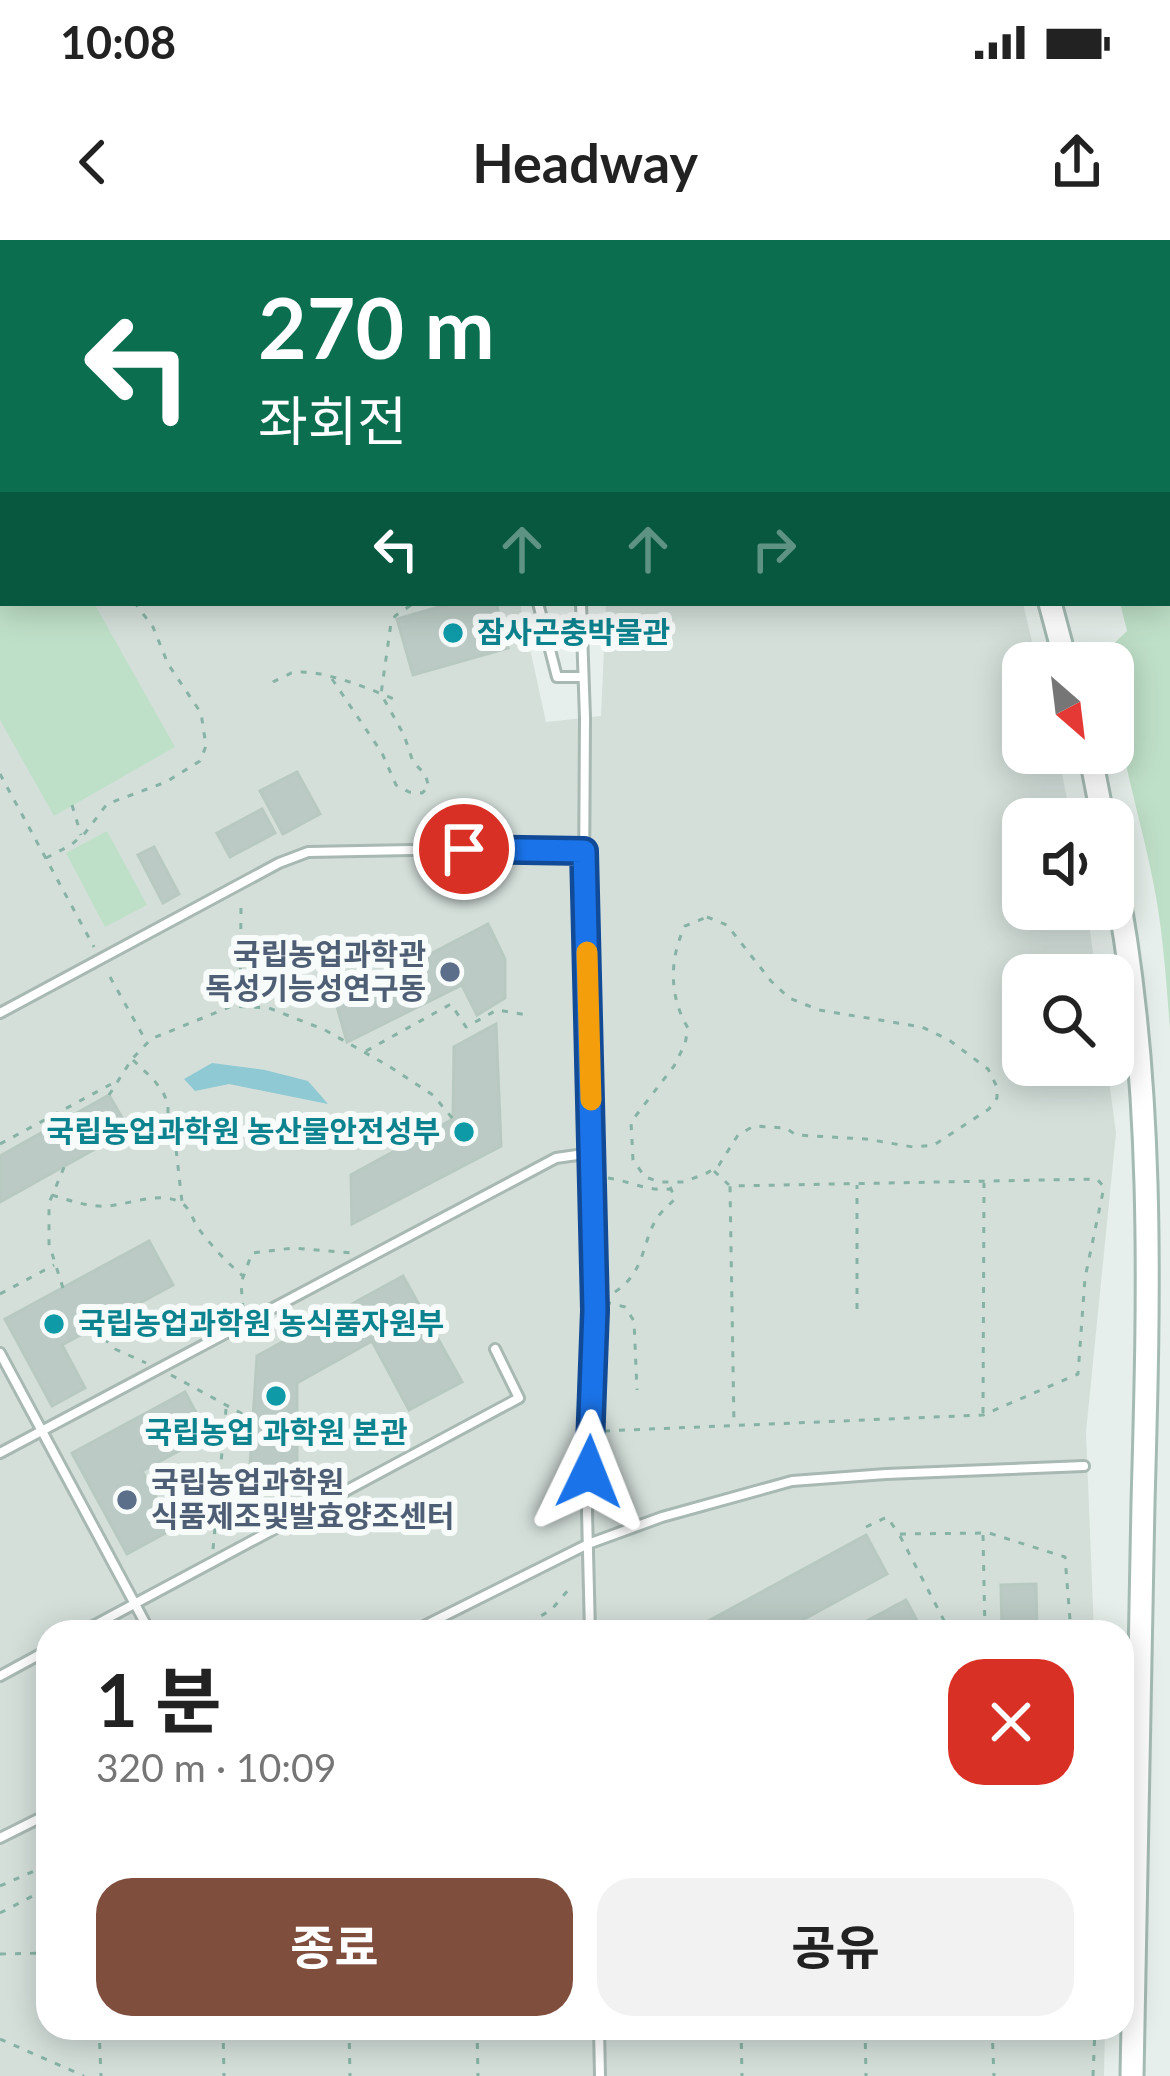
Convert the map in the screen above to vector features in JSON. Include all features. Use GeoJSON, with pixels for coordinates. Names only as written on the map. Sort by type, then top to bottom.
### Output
{"type":"FeatureCollection","features":[{"type":"Feature","properties":{"kind":"main road"},"geometry":{"type":"LineString","coordinates":[[1051,606],[1060,642]]}},
{"type":"Feature","properties":{"kind":"main road"},"geometry":{"type":"LineString","coordinates":[[1124,930],[1139,1061],[1146,1199],[1146,1431],[1134,1842]]}},
{"type":"Feature","properties":{"kind":"main road"},"geometry":{"type":"LineString","coordinates":[[1132,2040],[1132,2076]]}},
{"type":"Feature","properties":{"kind":"lane"},"geometry":{"type":"LineString","coordinates":[[539,606],[557,677],[583,677]]}},
{"type":"Feature","properties":{"kind":"lane"},"geometry":{"type":"LineString","coordinates":[[581,606],[594,1300],[590,1620]]}},
{"type":"Feature","properties":{"kind":"lane"},"geometry":{"type":"LineString","coordinates":[[0,1012],[279,863],[308,852],[584,851]]}},
{"type":"Feature","properties":{"kind":"lane"},"geometry":{"type":"LineString","coordinates":[[0,1453],[556,1158],[591,1153]]}},
{"type":"Feature","properties":{"kind":"lane"},"geometry":{"type":"LineString","coordinates":[[105,1620],[519,1398],[495,1349]]}},
{"type":"Feature","properties":{"kind":"lane"},"geometry":{"type":"LineString","coordinates":[[0,1353],[144,1620]]}},
{"type":"Feature","properties":{"kind":"lane"},"geometry":{"type":"LineString","coordinates":[[436,1620],[588,1544],[662,1517],[792,1481],[1084,1466]]}},
{"type":"Feature","properties":{"kind":"lane"},"geometry":{"type":"LineString","coordinates":[[0,1676],[36,1657]]}},
{"type":"Feature","properties":{"kind":"lane"},"geometry":{"type":"LineString","coordinates":[[0,1838],[36,1820]]}},
{"type":"Feature","properties":{"kind":"lane"},"geometry":{"type":"LineString","coordinates":[[599,2040],[600,2076]]}},
{"type":"Feature","properties":{"kind":"path"},"geometry":{"type":"LineString","coordinates":[[46,858],[82,836],[107,804],[166,782],[200,761],[206,746],[201,713],[137,606]]}},
{"type":"Feature","properties":{"kind":"path"},"geometry":{"type":"LineString","coordinates":[[332,679],[382,753],[396,785],[409,792],[429,788],[381,694],[392,623],[409,606]]}},
{"type":"Feature","properties":{"kind":"path"},"geometry":{"type":"LineString","coordinates":[[273,682],[290,673],[313,673],[396,700]]}},
{"type":"Feature","properties":{"kind":"path"},"geometry":{"type":"LineString","coordinates":[[0,774],[94,947]]}},
{"type":"Feature","properties":{"kind":"path"},"geometry":{"type":"LineString","coordinates":[[72,806],[82,836]]}},
{"type":"Feature","properties":{"kind":"path"},"geometry":{"type":"LineString","coordinates":[[240,1006],[241,908]]}},
{"type":"Feature","properties":{"kind":"path"},"geometry":{"type":"LineString","coordinates":[[707,917],[727,925],[789,998],[819,1010],[922,1027],[949,1040],[988,1070],[997,1087],[997,1098],[989,1109],[934,1144],[913,1147],[754,1126],[738,1135],[712,1170],[684,1182],[668,1182],[645,1177],[633,1160],[631,1122],[686,1044],[688,1028],[673,995],[676,943],[685,926],[707,917]]}},
{"type":"Feature","properties":{"kind":"path"},"geometry":{"type":"LineString","coordinates":[[110,976],[147,1043]]}},
{"type":"Feature","properties":{"kind":"path"},"geometry":{"type":"LineString","coordinates":[[364,1052],[451,1004],[466,1028],[497,1010],[527,1015]]}},
{"type":"Feature","properties":{"kind":"path"},"geometry":{"type":"LineString","coordinates":[[110,1095],[151,1039],[232,1006],[269,1008],[364,1052],[433,1095],[453,1119]]}},
{"type":"Feature","properties":{"kind":"path"},"geometry":{"type":"LineString","coordinates":[[132,1059],[153,1079],[168,1104],[182,1204]]}},
{"type":"Feature","properties":{"kind":"path"},"geometry":{"type":"LineString","coordinates":[[0,1144],[116,1082]]}},
{"type":"Feature","properties":{"kind":"path"},"geometry":{"type":"LineString","coordinates":[[63,1288],[49,1244],[49,1203],[65,1166]]}},
{"type":"Feature","properties":{"kind":"path"},"geometry":{"type":"LineString","coordinates":[[590,1432],[983,1415],[1078,1374],[1084,1278],[1103,1187],[1097,1179],[730,1186],[712,1170]]}},
{"type":"Feature","properties":{"kind":"path"},"geometry":{"type":"LineString","coordinates":[[608,1178],[655,1191],[671,1189]]}},
{"type":"Feature","properties":{"kind":"path"},"geometry":{"type":"LineString","coordinates":[[983,1181],[983,1415]]}},
{"type":"Feature","properties":{"kind":"path"},"geometry":{"type":"LineString","coordinates":[[615,1292],[628,1283],[657,1216],[675,1199],[668,1182]]}},
{"type":"Feature","properties":{"kind":"path"},"geometry":{"type":"LineString","coordinates":[[857,1184],[857,1310]]}},
{"type":"Feature","properties":{"kind":"path"},"geometry":{"type":"LineString","coordinates":[[730,1186],[734,1425]]}},
{"type":"Feature","properties":{"kind":"path"},"geometry":{"type":"LineString","coordinates":[[52,1195],[102,1207],[177,1200],[189,1208],[197,1227],[225,1262],[244,1276]]}},
{"type":"Feature","properties":{"kind":"path"},"geometry":{"type":"LineString","coordinates":[[245,1323],[241,1283],[252,1253],[293,1248],[372,1256]]}},
{"type":"Feature","properties":{"kind":"path"},"geometry":{"type":"LineString","coordinates":[[0,1294],[55,1264]]}},
{"type":"Feature","properties":{"kind":"path"},"geometry":{"type":"LineString","coordinates":[[594,1300],[625,1306],[634,1321],[637,1390]]}},
{"type":"Feature","properties":{"kind":"path"},"geometry":{"type":"LineString","coordinates":[[93,1328],[116,1349],[248,1418]]}},
{"type":"Feature","properties":{"kind":"path"},"geometry":{"type":"LineString","coordinates":[[212,1563],[227,1406]]}},
{"type":"Feature","properties":{"kind":"path"},"geometry":{"type":"LineString","coordinates":[[866,1527],[887,1517],[944,1620]]}},
{"type":"Feature","properties":{"kind":"path"},"geometry":{"type":"LineString","coordinates":[[899,1534],[983,1534],[1065,1557],[1070,1620]]}},
{"type":"Feature","properties":{"kind":"path"},"geometry":{"type":"LineString","coordinates":[[983,1534],[985,1620]]}},
{"type":"Feature","properties":{"kind":"path"},"geometry":{"type":"LineString","coordinates":[[535,1620],[552,1609],[568,1588]]}},
{"type":"Feature","properties":{"kind":"path"},"geometry":{"type":"LineString","coordinates":[[0,1886],[36,1870]]}},
{"type":"Feature","properties":{"kind":"path"},"geometry":{"type":"LineString","coordinates":[[0,1913],[36,1894]]}},
{"type":"Feature","properties":{"kind":"path"},"geometry":{"type":"LineString","coordinates":[[0,1954],[36,1953]]}},
{"type":"Feature","properties":{"kind":"path"},"geometry":{"type":"LineString","coordinates":[[0,2039],[84,2076]]}},
{"type":"Feature","properties":{"kind":"path"},"geometry":{"type":"LineString","coordinates":[[100,2040],[101,2076]]}},
{"type":"Feature","properties":{"kind":"path"},"geometry":{"type":"LineString","coordinates":[[223,2040],[224,2076]]}},
{"type":"Feature","properties":{"kind":"path"},"geometry":{"type":"LineString","coordinates":[[350,2040],[350,2076]]}},
{"type":"Feature","properties":{"kind":"path"},"geometry":{"type":"LineString","coordinates":[[478,2040],[478,2076]]}},
{"type":"Feature","properties":{"kind":"path"},"geometry":{"type":"LineString","coordinates":[[741,2040],[742,2076]]}},
{"type":"Feature","properties":{"kind":"path"},"geometry":{"type":"LineString","coordinates":[[865,2040],[866,2076]]}},
{"type":"Feature","properties":{"kind":"path"},"geometry":{"type":"LineString","coordinates":[[992,2040],[994,2076]]}},
{"type":"Feature","properties":{"kind":"path"},"geometry":{"type":"LineString","coordinates":[[1093,2076],[1095,2040]]}},
{"type":"Feature","properties":{"kind":"shaded area"},"geometry":{"type":"Polygon","coordinates":[[[0,606],[521,606],[546,722],[601,716],[606,606],[1024,606],[1032,642],[1002,642],[1002,774],[1062,774],[1067,798],[1002,798],[1002,930],[1090,930],[1093,954],[1002,954],[1002,1086],[1110,1086],[1116,1133],[1086,1432],[1094,1620],[36,1620],[36,2040],[1105,2040],[1104,2076],[0,2076],[0,606]]]}},
{"type":"Feature","properties":{"kind":"green space"},"geometry":{"type":"Polygon","coordinates":[[[0,606],[96,606],[175,747],[54,816],[0,720],[0,606]]]}},
{"type":"Feature","properties":{"kind":"green space"},"geometry":{"type":"Polygon","coordinates":[[[1121,606],[1170,606],[1170,1029],[1159,918],[1129,774],[1134,774],[1134,642],[1116,642],[1127,631],[1121,606]]]}},
{"type":"Feature","properties":{"kind":"green space"},"geometry":{"type":"Polygon","coordinates":[[[107,831],[147,905],[105,927],[66,853],[107,831]]]}},
{"type":"Feature","properties":{"kind":"water"},"geometry":{"type":"Polygon","coordinates":[[[212,1063],[308,1081],[328,1104],[229,1084],[195,1091],[184,1079],[212,1063]]]}},
{"type":"Feature","properties":{"kind":"building","name":"잠사곤충박물관"},"geometry":{"type":"Polygon","coordinates":[[[442,606],[497,606],[508,648],[413,675],[397,619],[442,606]]]}},
{"type":"Feature","properties":{"kind":"building"},"geometry":{"type":"Polygon","coordinates":[[[297,772],[320,814],[283,834],[260,791],[297,772]]]}},
{"type":"Feature","properties":{"kind":"building"},"geometry":{"type":"Polygon","coordinates":[[[262,809],[275,833],[230,857],[217,833],[262,809]]]}},
{"type":"Feature","properties":{"kind":"building"},"geometry":{"type":"Polygon","coordinates":[[[154,847],[179,894],[163,903],[138,855],[154,847]]]}},
{"type":"Feature","properties":{"kind":"building","name":"국립농업과학관 독성기능성연구동"},"geometry":{"type":"Polygon","coordinates":[[[488,924],[505,959],[505,998],[477,1015],[462,985],[347,1042],[336,1003],[488,924]]]}},
{"type":"Feature","properties":{"kind":"building","name":"국립농업과학원 농산물안전성부"},"geometry":{"type":"Polygon","coordinates":[[[496,1024],[501,1146],[352,1224],[351,1175],[453,1119],[454,1047],[496,1024]]]}},
{"type":"Feature","properties":{"kind":"building"},"geometry":{"type":"Polygon","coordinates":[[[109,1095],[129,1130],[0,1202],[0,1156],[109,1095]]]}},
{"type":"Feature","properties":{"kind":"building","name":"국립농업과학원 농식품자원부"},"geometry":{"type":"Polygon","coordinates":[[[149,1241],[173,1285],[62,1345],[85,1388],[52,1406],[5,1319],[149,1241]]]}},
{"type":"Feature","properties":{"kind":"building","name":"국립농업 과학원 본관"},"geometry":{"type":"Polygon","coordinates":[[[403,1276],[462,1382],[409,1410],[372,1341],[297,1383],[297,1469],[248,1496],[257,1356],[403,1276]]]}},
{"type":"Feature","properties":{"kind":"building","name":"국립농업과학원 식품제조및발효양조센터"},"geometry":{"type":"Polygon","coordinates":[[[185,1392],[208,1435],[142,1471],[173,1529],[127,1554],[72,1453],[185,1392]]]}},
{"type":"Feature","properties":{"kind":"building"},"geometry":{"type":"Polygon","coordinates":[[[866,1535],[887,1574],[803,1620],[710,1620],[866,1535]]]}},
{"type":"Feature","properties":{"kind":"building"},"geometry":{"type":"Polygon","coordinates":[[[1036,1584],[1037,1620],[1002,1620],[1001,1585],[1036,1584]]]}},
{"type":"Feature","properties":{"kind":"building"},"geometry":{"type":"Polygon","coordinates":[[[906,1600],[917,1620],[868,1620],[906,1600]]]}},
{"type":"Feature","properties":{"kind":"slow traffic"},"geometry":{"type":"LineString","coordinates":[[587,952],[591,1100]]}},
{"type":"Feature","properties":{"kind":"place","name":"잠사곤충박물관"},"geometry":{"type":"Point","coordinates":[453,633]}},
{"type":"Feature","properties":{"kind":"place","name":"국립농업과학관 독성기능성연구동"},"geometry":{"type":"Point","coordinates":[450,972]}},
{"type":"Feature","properties":{"kind":"place","name":"국립농업과학원 농산물안전성부"},"geometry":{"type":"Point","coordinates":[464,1132]}},
{"type":"Feature","properties":{"kind":"place","name":"국립농업과학원 농식품자원부"},"geometry":{"type":"Point","coordinates":[54,1324]}},
{"type":"Feature","properties":{"kind":"place","name":"국립농업 과학원 본관"},"geometry":{"type":"Point","coordinates":[276,1396]}},
{"type":"Feature","properties":{"kind":"place","name":"국립농업과학원 식품제조및발효양조센터"},"geometry":{"type":"Point","coordinates":[127,1500]}},
{"type":"Feature","properties":{"kind":"route"},"geometry":{"type":"LineString","coordinates":[[464,849],[584,851],[595,1310],[589,1472]]}}]}
